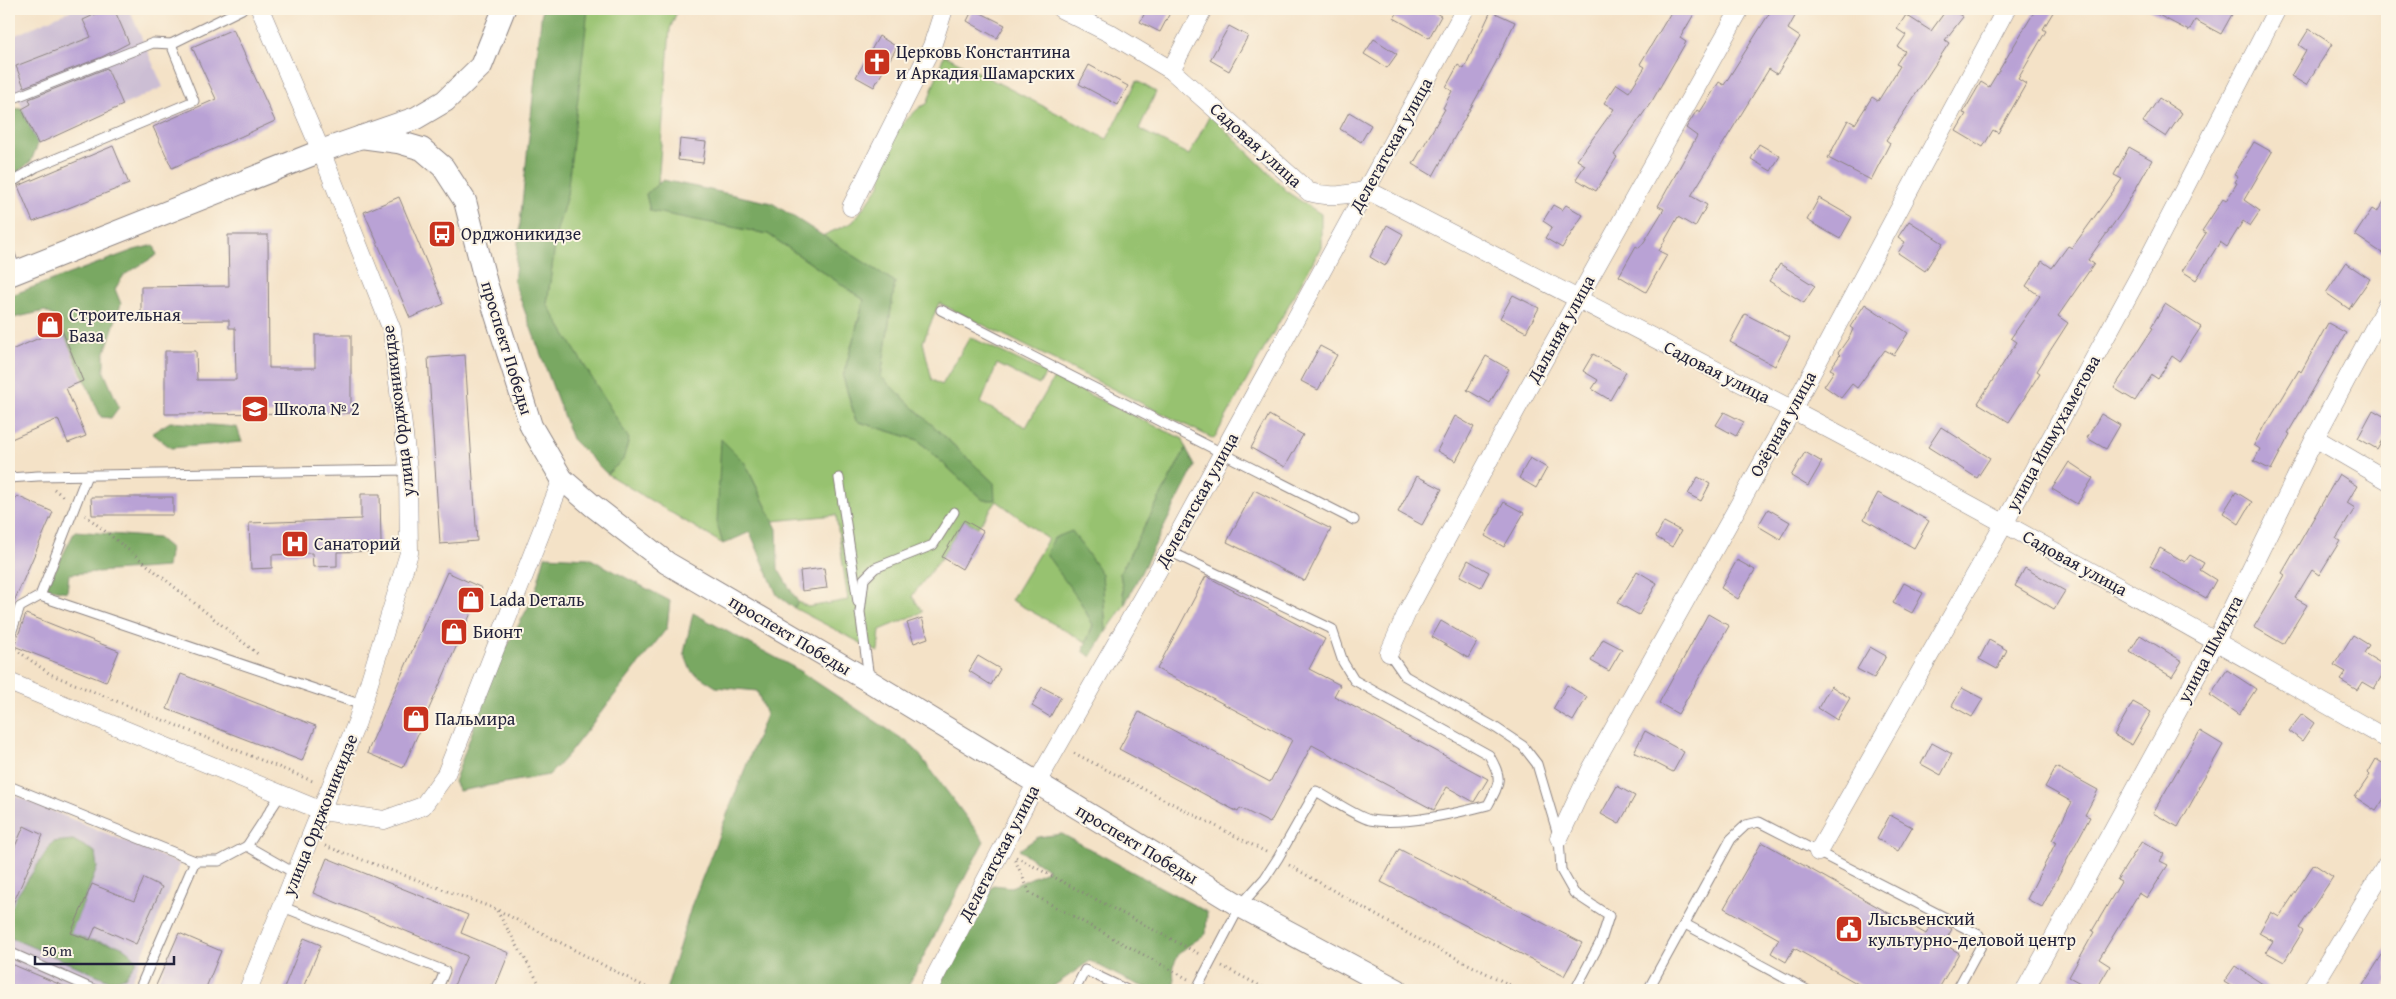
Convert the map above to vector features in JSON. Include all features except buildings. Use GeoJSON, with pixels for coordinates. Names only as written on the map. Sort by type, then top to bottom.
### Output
{"type":"FeatureCollection","features":[{"type":"Feature","properties":{"kind":"street","name":"улица Орджоникидзе"},"geometry":{"type":"LineString","coordinates":[[248,990],[331,789],[362,705],[409,554],[408,470],[392,330],[321,151],[260,9]]}},
{"type":"Feature","properties":{"kind":"street"},"geometry":{"type":"LineString","coordinates":[[11,266],[321,151],[416,118],[445,101],[481,66],[504,9]]}},
{"type":"Feature","properties":{"kind":"street"},"geometry":{"type":"LineString","coordinates":[[851,206],[932,46],[944,9]]}},
{"type":"Feature","properties":{"kind":"street","name":"Садовая улица"},"geometry":{"type":"LineString","coordinates":[[1061,9],[1109,33],[1172,70],[1310,192],[1323,196],[1340,196],[1367,190],[1576,300],[1792,410],[2004,524],[2216,640],[2387,739]]}},
{"type":"Feature","properties":{"kind":"street"},"geometry":{"type":"LineString","coordinates":[[1172,70],[1203,9]]}},
{"type":"Feature","properties":{"kind":"street","name":"Делегатская улица"},"geometry":{"type":"LineString","coordinates":[[928,990],[1036,784],[1169,551],[1465,9]]}},
{"type":"Feature","properties":{"kind":"street","name":"Дальняя улица"},"geometry":{"type":"LineString","coordinates":[[1389,654],[1412,602],[1576,300],[1740,9]]}},
{"type":"Feature","properties":{"kind":"street","name":"Озёрная улица"},"geometry":{"type":"LineString","coordinates":[[1559,838],[1590,771],[1792,410],[2006,9]]}},
{"type":"Feature","properties":{"kind":"street","name":"улица Ишмухаметова"},"geometry":{"type":"LineString","coordinates":[[1818,852],[2004,524],[2145,264],[2276,9]]}},
{"type":"Feature","properties":{"kind":"street","name":"проспект Победы"},"geometry":{"type":"LineString","coordinates":[[361,137],[398,142],[422,149],[442,167],[465,200],[486,282],[531,426],[562,479],[592,506],[667,563],[869,681],[1240,906],[1397,990]]}},
{"type":"Feature","properties":{"kind":"street","name":"улица Шмидта"},"geometry":{"type":"LineString","coordinates":[[2025,990],[2216,640],[2315,438],[2387,304]]}},
{"type":"Feature","properties":{"kind":"street"},"geometry":{"type":"LineString","coordinates":[[2315,438],[2387,480]]}},
{"type":"Feature","properties":{"kind":"street"},"geometry":{"type":"LineString","coordinates":[[9,682],[322,811],[384,820],[423,806],[446,774],[562,479]]}},
{"type":"Feature","properties":{"kind":"street"},"geometry":{"type":"LineString","coordinates":[[2311,990],[2387,864]]}},
{"type":"Feature","properties":{"kind":"lane"},"geometry":{"type":"LineString","coordinates":[[9,100],[153,43],[171,44],[242,9]]}},
{"type":"Feature","properties":{"kind":"lane"},"geometry":{"type":"LineString","coordinates":[[9,184],[36,167],[194,101],[171,44]]}},
{"type":"Feature","properties":{"kind":"lane"},"geometry":{"type":"LineString","coordinates":[[941,310],[1354,520]]}},
{"type":"Feature","properties":{"kind":"lane"},"geometry":{"type":"LineString","coordinates":[[9,478],[408,470]]}},
{"type":"Feature","properties":{"kind":"lane"},"geometry":{"type":"LineString","coordinates":[[9,638],[20,607],[40,596],[87,475]]}},
{"type":"Feature","properties":{"kind":"lane"},"geometry":{"type":"LineString","coordinates":[[839,478],[869,681]]}},
{"type":"Feature","properties":{"kind":"lane"},"geometry":{"type":"LineString","coordinates":[[860,612],[864,579],[875,568],[933,545],[954,512]]}},
{"type":"Feature","properties":{"kind":"lane"},"geometry":{"type":"LineString","coordinates":[[1169,551],[1332,630],[1343,662],[1354,680],[1489,755],[1499,774],[1498,788],[1488,806],[1456,814],[1398,820],[1370,820],[1316,791],[1265,878],[1240,906],[1198,988]]}},
{"type":"Feature","properties":{"kind":"lane"},"geometry":{"type":"LineString","coordinates":[[40,596],[362,705]]}},
{"type":"Feature","properties":{"kind":"lane"},"geometry":{"type":"LineString","coordinates":[[1389,654],[1405,676],[1496,728],[1523,746],[1537,764],[1559,838],[1561,870],[1574,893],[1609,916],[1601,941],[1575,990]]}},
{"type":"Feature","properties":{"kind":"lane"},"geometry":{"type":"LineString","coordinates":[[9,786],[195,861],[219,861],[247,846],[281,794]]}},
{"type":"Feature","properties":{"kind":"lane"},"geometry":{"type":"LineString","coordinates":[[1648,990],[1732,839],[1746,825],[1758,822],[1979,935],[1982,944],[1958,990]]}},
{"type":"Feature","properties":{"kind":"lane"},"geometry":{"type":"LineString","coordinates":[[247,846],[296,874]]}},
{"type":"Feature","properties":{"kind":"lane"},"geometry":{"type":"LineString","coordinates":[[139,990],[195,861]]}},
{"type":"Feature","properties":{"kind":"lane"},"geometry":{"type":"LineString","coordinates":[[283,907],[445,971],[437,990]]}},
{"type":"Feature","properties":{"kind":"lane"},"geometry":{"type":"LineString","coordinates":[[1685,924],[1806,990]]}},
{"type":"Feature","properties":{"kind":"lane"},"geometry":{"type":"LineString","coordinates":[[9,952],[95,990]]}},
{"type":"Feature","properties":{"kind":"lane"},"geometry":{"type":"LineString","coordinates":[[1075,990],[1085,970],[1127,990]]}},
{"type":"Feature","properties":{"kind":"path"},"geometry":{"type":"LineString","coordinates":[[38,476],[261,656]]}},
{"type":"Feature","properties":{"kind":"path"},"geometry":{"type":"LineString","coordinates":[[9,644],[50,674],[331,789]]}},
{"type":"Feature","properties":{"kind":"path"},"geometry":{"type":"LineString","coordinates":[[310,841],[496,910],[650,990]]}},
{"type":"Feature","properties":{"kind":"path"},"geometry":{"type":"LineString","coordinates":[[1198,988],[1030,893],[1012,855],[1268,990]]}},
{"type":"Feature","properties":{"kind":"path"},"geometry":{"type":"LineString","coordinates":[[496,910],[543,990]]}},
{"type":"Feature","properties":{"kind":"shaded area"},"geometry":{"type":"Polygon","coordinates":[[[74,9],[129,9],[163,87],[38,144],[9,77],[9,38],[74,9]]]}},
{"type":"Feature","properties":{"kind":"shaded area"},"geometry":{"type":"Polygon","coordinates":[[[9,793],[180,864],[128,990],[9,990],[9,793]]]}},
{"type":"Feature","properties":{"kind":"green space"},"geometry":{"type":"Polygon","coordinates":[[[542,9],[588,9],[567,195],[557,230],[547,304],[629,439],[623,460],[607,474],[572,439],[514,282],[542,9]]]}},
{"type":"Feature","properties":{"kind":"green space"},"geometry":{"type":"Polygon","coordinates":[[[586,9],[678,9],[670,29],[658,184],[646,194],[650,210],[768,234],[864,300],[843,377],[856,421],[918,440],[983,500],[994,483],[881,377],[895,282],[822,236],[853,222],[880,185],[884,155],[898,128],[920,107],[927,104],[944,55],[1107,139],[1137,81],[1156,92],[1139,129],[1189,155],[1210,115],[1290,194],[1321,214],[1321,247],[1214,439],[939,303],[923,342],[932,380],[942,385],[970,337],[1046,373],[1039,385],[997,364],[981,403],[1026,427],[1054,378],[1183,439],[1186,448],[1120,573],[1125,604],[1106,632],[1102,574],[1081,603],[1093,625],[1086,642],[1011,600],[1048,539],[997,501],[978,527],[964,520],[942,557],[912,596],[923,612],[880,630],[878,652],[794,608],[798,602],[808,607],[848,600],[836,515],[773,521],[745,463],[717,524],[723,544],[607,474],[623,460],[547,304],[586,9]]]}},
{"type":"Feature","properties":{"kind":"green space"},"geometry":{"type":"Polygon","coordinates":[[[9,108],[22,109],[38,144],[31,161],[9,180],[9,108]]]}},
{"type":"Feature","properties":{"kind":"green space"},"geometry":{"type":"Polygon","coordinates":[[[663,180],[772,203],[895,282],[881,377],[994,483],[995,500],[983,500],[918,440],[856,421],[843,377],[864,300],[768,234],[650,211],[646,194],[663,180]]]}},
{"type":"Feature","properties":{"kind":"green space"},"geometry":{"type":"Polygon","coordinates":[[[154,245],[157,255],[124,275],[115,289],[121,304],[104,355],[104,372],[119,407],[111,418],[101,417],[57,318],[45,311],[9,319],[9,296],[134,250],[154,245]]]}},
{"type":"Feature","properties":{"kind":"green space"},"geometry":{"type":"Polygon","coordinates":[[[170,422],[237,427],[242,442],[171,448],[152,433],[170,422]]]}},
{"type":"Feature","properties":{"kind":"green space"},"geometry":{"type":"Polygon","coordinates":[[[721,439],[745,463],[777,529],[778,569],[798,602],[794,608],[777,595],[750,532],[723,544],[717,524],[721,439]]]}},
{"type":"Feature","properties":{"kind":"green space"},"geometry":{"type":"Polygon","coordinates":[[[1186,448],[1195,466],[1125,604],[1120,573],[1186,448]]]}},
{"type":"Feature","properties":{"kind":"green space"},"geometry":{"type":"Polygon","coordinates":[[[75,531],[158,538],[170,548],[167,567],[69,574],[67,592],[46,588],[75,531]]]}},
{"type":"Feature","properties":{"kind":"green space"},"geometry":{"type":"Polygon","coordinates":[[[1072,531],[1102,574],[1106,632],[1091,657],[1083,651],[1093,625],[1081,603],[1046,554],[1054,538],[1072,531]]]}},
{"type":"Feature","properties":{"kind":"green space"},"geometry":{"type":"Polygon","coordinates":[[[545,556],[589,558],[670,601],[667,628],[567,756],[549,775],[459,791],[454,782],[494,671],[534,596],[545,556]]]}},
{"type":"Feature","properties":{"kind":"green space"},"geometry":{"type":"Polygon","coordinates":[[[693,613],[795,668],[913,746],[984,841],[906,990],[666,990],[692,904],[766,715],[757,691],[716,687],[691,671],[684,653],[693,613]]]}},
{"type":"Feature","properties":{"kind":"green space"},"geometry":{"type":"Polygon","coordinates":[[[1062,834],[1207,912],[1206,934],[1179,954],[1176,960],[1174,967],[1175,987],[1166,990],[1144,987],[1090,961],[1048,990],[979,990],[962,984],[957,990],[937,990],[993,885],[1011,887],[1049,870],[1019,850],[1038,837],[1062,834]]]}},
{"type":"Feature","properties":{"kind":"green space"},"geometry":{"type":"Polygon","coordinates":[[[73,840],[95,852],[97,868],[72,933],[88,939],[116,945],[126,950],[137,961],[125,977],[111,981],[9,937],[9,896],[16,897],[53,842],[73,840]]]}},
{"type":"Feature","properties":{"kind":"place","name":"Церковь Константина и Аркадия Шамарских"},"geometry":{"type":"Point","coordinates":[877,62]}},
{"type":"Feature","properties":{"kind":"place","name":"Орджоникидзе"},"geometry":{"type":"Point","coordinates":[442,234]}},
{"type":"Feature","properties":{"kind":"place","name":"Строительная База"},"geometry":{"type":"Point","coordinates":[50,325]}},
{"type":"Feature","properties":{"kind":"place","name":"Школа № 2"},"geometry":{"type":"Point","coordinates":[255,409]}},
{"type":"Feature","properties":{"kind":"place","name":"Санаторий"},"geometry":{"type":"Point","coordinates":[295,544]}},
{"type":"Feature","properties":{"kind":"place","name":"Lada Dеталь"},"geometry":{"type":"Point","coordinates":[471,600]}},
{"type":"Feature","properties":{"kind":"place","name":"Бионт"},"geometry":{"type":"Point","coordinates":[454,632]}},
{"type":"Feature","properties":{"kind":"place","name":"Пальмира"},"geometry":{"type":"Point","coordinates":[416,719]}},
{"type":"Feature","properties":{"kind":"place","name":"Лысьвенский культурно-деловой центр"},"geometry":{"type":"Point","coordinates":[1849,929]}}]}
